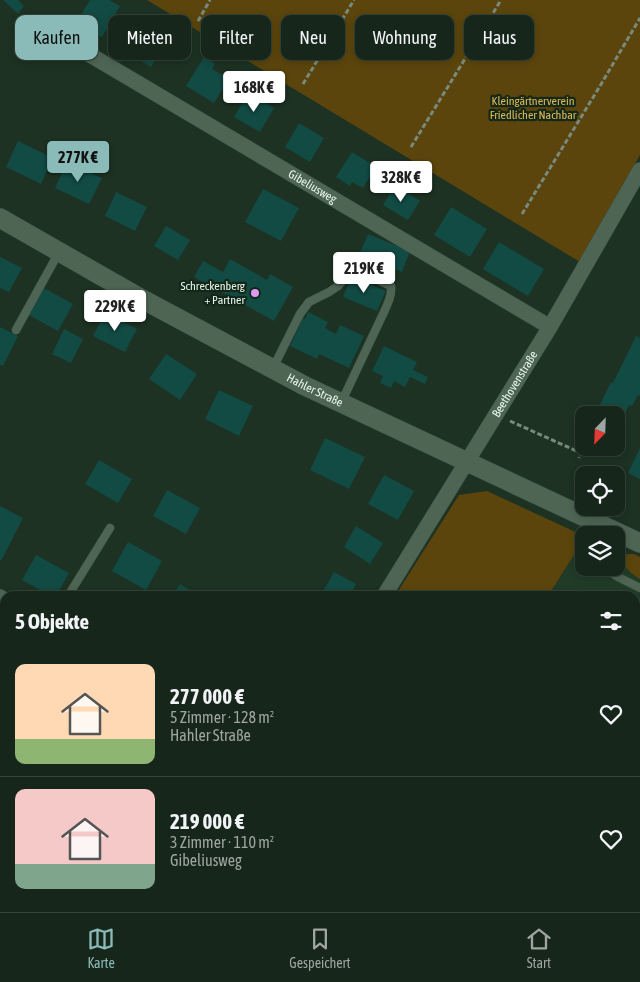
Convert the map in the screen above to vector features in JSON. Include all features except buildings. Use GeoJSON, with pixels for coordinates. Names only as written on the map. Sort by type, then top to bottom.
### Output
{"type":"FeatureCollection","features":[{"type":"Feature","properties":{"kind":"street","name":"Gibeliusweg"},"geometry":{"type":"LineString","coordinates":[[98,60],[550,328]]}},
{"type":"Feature","properties":{"kind":"street","name":"Beethovenstraße"},"geometry":{"type":"LineString","coordinates":[[387,591],[550,328],[640,170]]}},
{"type":"Feature","properties":{"kind":"street","name":"Hahler Straße"},"geometry":{"type":"LineString","coordinates":[[0,218],[140,298],[305,386],[467,462],[594,526]]}},
{"type":"Feature","properties":{"kind":"street","name":"Hahler Straße"},"geometry":{"type":"LineString","coordinates":[[625,538],[640,543]]}},
{"type":"Feature","properties":{"kind":"lane"},"geometry":{"type":"LineString","coordinates":[[16,330],[59,252]]}},
{"type":"Feature","properties":{"kind":"lane"},"geometry":{"type":"LineString","coordinates":[[273,369],[300,314],[310,302],[338,286],[352,270],[391,286],[390,300],[341,403]]}},
{"type":"Feature","properties":{"kind":"lane"},"geometry":{"type":"LineString","coordinates":[[71,591],[110,528]]}},
{"type":"Feature","properties":{"kind":"lane"},"geometry":{"type":"LineString","coordinates":[[616,576],[640,588]]}},
{"type":"Feature","properties":{"kind":"path"},"geometry":{"type":"LineString","coordinates":[[198,21],[210,0]]}},
{"type":"Feature","properties":{"kind":"path"},"geometry":{"type":"LineString","coordinates":[[303,84],[354,0]]}},
{"type":"Feature","properties":{"kind":"path"},"geometry":{"type":"LineString","coordinates":[[411,147],[501,0]]}},
{"type":"Feature","properties":{"kind":"path"},"geometry":{"type":"LineString","coordinates":[[522,214],[640,18]]}},
{"type":"Feature","properties":{"kind":"path"},"geometry":{"type":"LineString","coordinates":[[496,414],[581,453],[579,458]]}},
{"type":"Feature","properties":{"kind":"shaded area"},"geometry":{"type":"Polygon","coordinates":[[[575,553],[575,576],[625,576],[625,556],[640,563],[640,591],[551,591],[575,553]]]}},
{"type":"Feature","properties":{"kind":"green space","name":"Kleingärtnerverein Friedlicher Nachbar"},"geometry":{"type":"Polygon","coordinates":[[[147,0],[640,0],[640,155],[580,262],[246,60],[271,60],[271,15],[201,15],[201,33],[191,27],[191,15],[172,15],[147,0]]]}},
{"type":"Feature","properties":{"kind":"green space"},"geometry":{"type":"Polygon","coordinates":[[[487,491],[575,532],[575,553],[551,591],[398,591],[459,495],[487,491]]]}},
{"type":"Feature","properties":{"kind":"green space"},"geometry":{"type":"Polygon","coordinates":[[[627,554],[634,554],[640,557],[640,579],[625,566],[625,556],[627,554]]]}},
{"type":"Feature","properties":{"kind":"place","name":"Schreckenberg + Partner"},"geometry":{"type":"Point","coordinates":[255,293]}}]}
